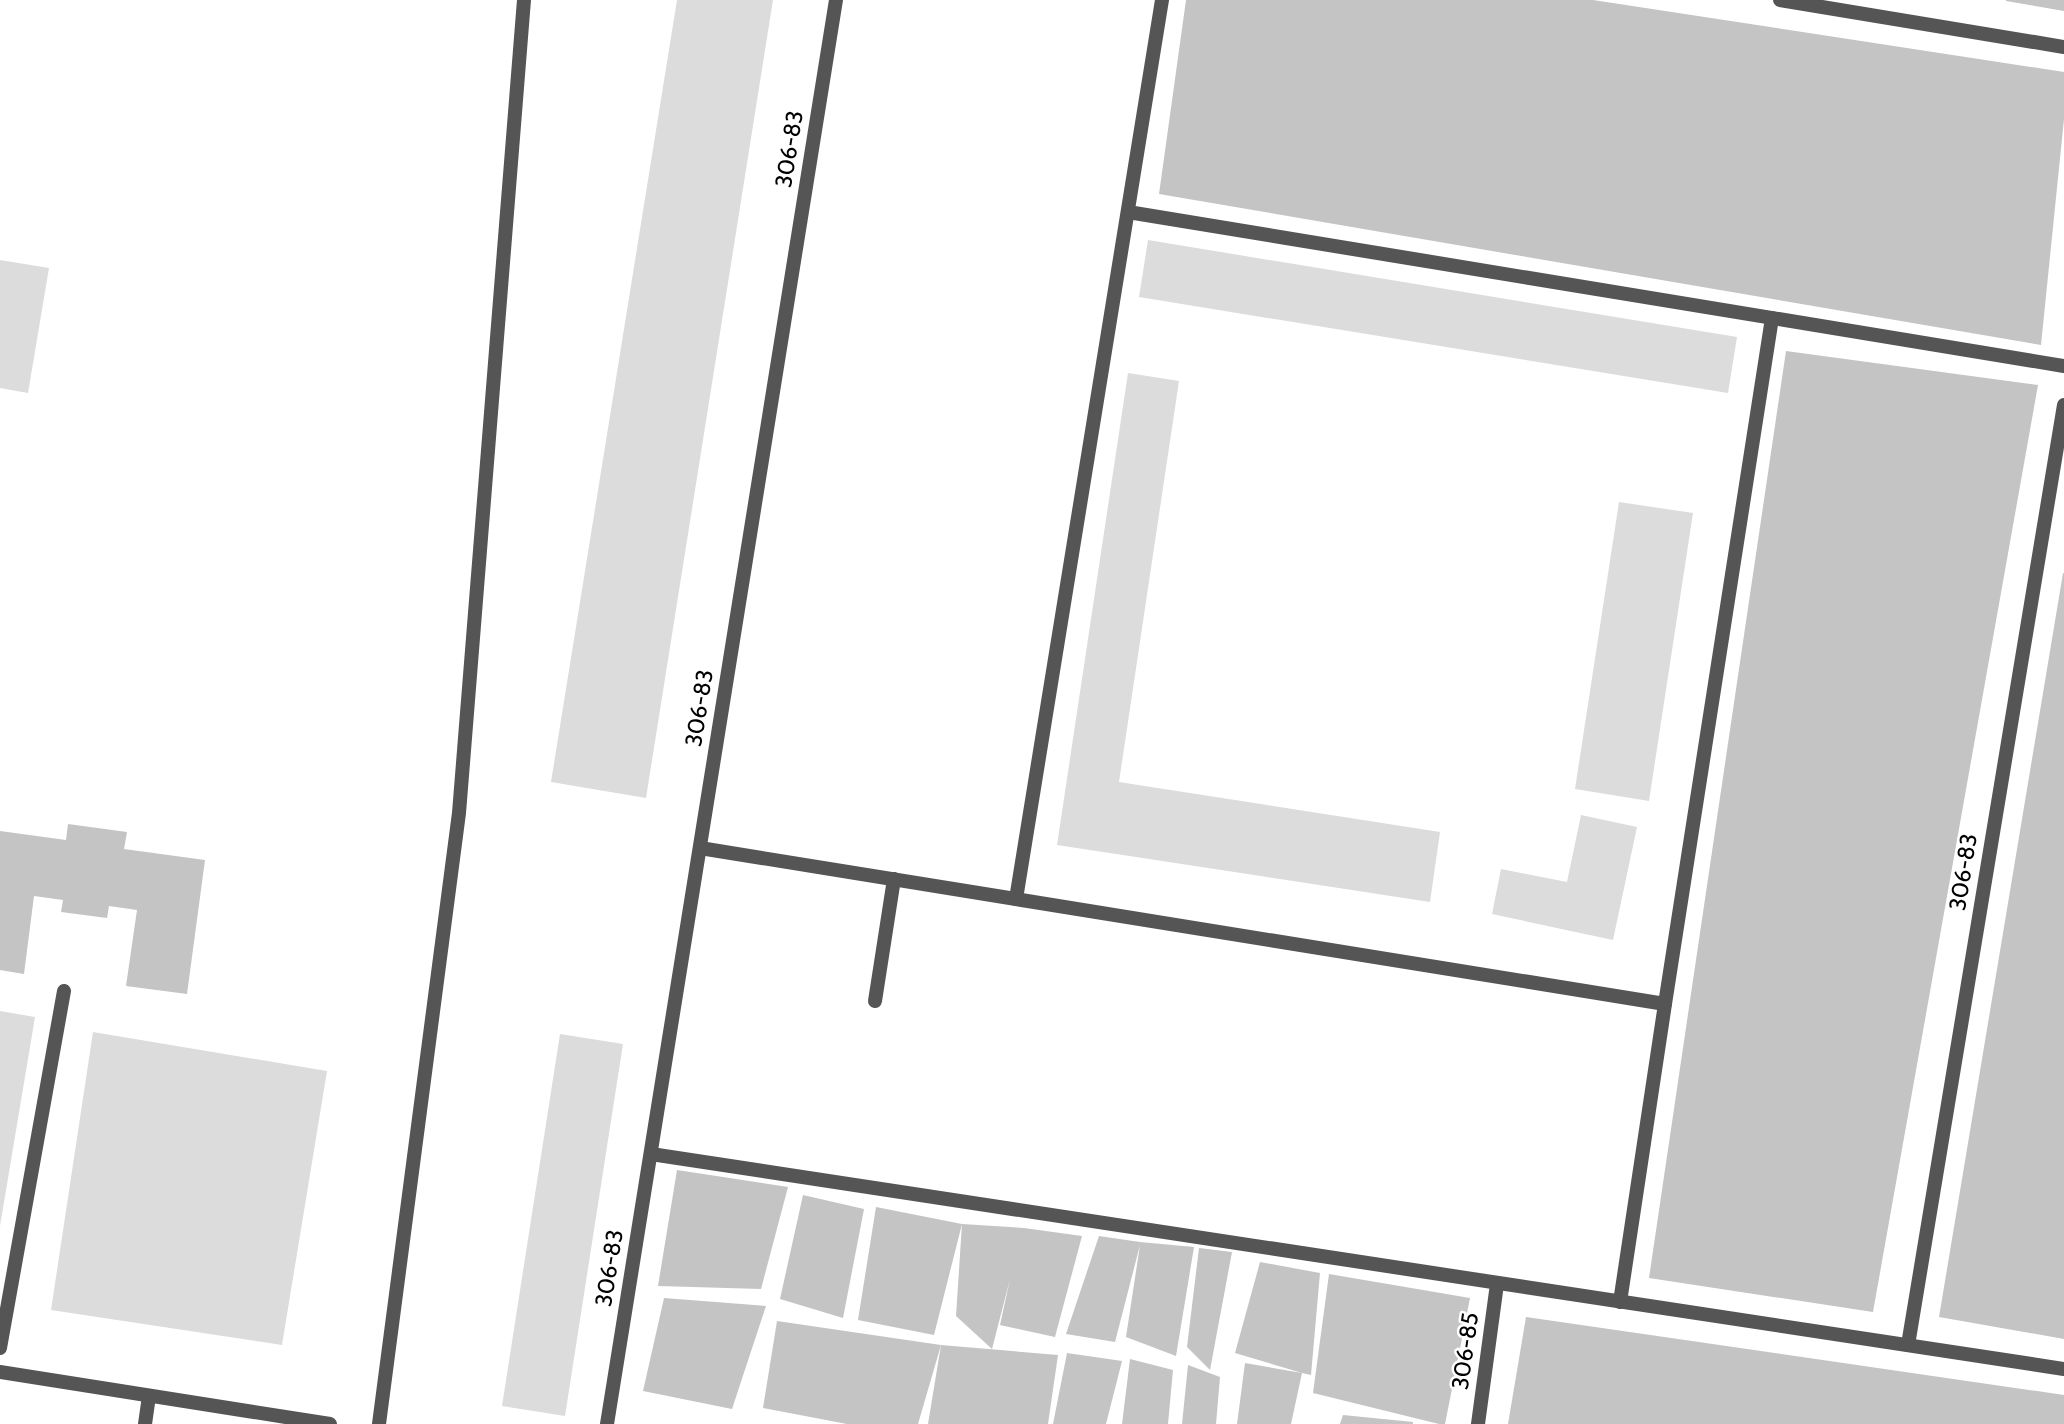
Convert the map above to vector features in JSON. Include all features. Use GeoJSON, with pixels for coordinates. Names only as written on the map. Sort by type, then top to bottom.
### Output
{"type":"FeatureCollection","features":[{"type":"Feature","properties":{"kind":"street"},"geometry":{"type":"LineString","coordinates":[[379,1424],[459,813],[524,0]]}},
{"type":"Feature","properties":{"kind":"street","name":"306-83"},"geometry":{"type":"LineString","coordinates":[[607,1424],[836,0]]}},
{"type":"Feature","properties":{"kind":"street"},"geometry":{"type":"LineString","coordinates":[[1016,899],[1162,0]]}},
{"type":"Feature","properties":{"kind":"street"},"geometry":{"type":"LineString","coordinates":[[1780,0],[2064,47]]}},
{"type":"Feature","properties":{"kind":"street"},"geometry":{"type":"LineString","coordinates":[[1128,212],[2064,366]]}},
{"type":"Feature","properties":{"kind":"street"},"geometry":{"type":"LineString","coordinates":[[1620,1302],[1772,318]]}},
{"type":"Feature","properties":{"kind":"street","name":"306-83"},"geometry":{"type":"LineString","coordinates":[[1908,1346],[2064,405]]}},
{"type":"Feature","properties":{"kind":"street"},"geometry":{"type":"LineString","coordinates":[[700,848],[1665,1003]]}},
{"type":"Feature","properties":{"kind":"street"},"geometry":{"type":"LineString","coordinates":[[875,1002],[894,879]]}},
{"type":"Feature","properties":{"kind":"street"},"geometry":{"type":"LineString","coordinates":[[0,1348],[64,991]]}},
{"type":"Feature","properties":{"kind":"street"},"geometry":{"type":"LineString","coordinates":[[651,1154],[2064,1369]]}},
{"type":"Feature","properties":{"kind":"street","name":"306-85"},"geometry":{"type":"LineString","coordinates":[[1478,1424],[1497,1284]]}},
{"type":"Feature","properties":{"kind":"street"},"geometry":{"type":"LineString","coordinates":[[0,1372],[330,1424]]}},
{"type":"Feature","properties":{"kind":"street"},"geometry":{"type":"LineString","coordinates":[[145,1424],[149,1396]]}},
{"type":"Feature","properties":{"kind":"shaded area"},"geometry":{"type":"Polygon","coordinates":[[[677,0],[773,0],[646,798],[551,782],[677,0]]]}},
{"type":"Feature","properties":{"kind":"shaded area"},"geometry":{"type":"Polygon","coordinates":[[[1148,240],[1737,337],[1728,393],[1139,297],[1148,240]]]}},
{"type":"Feature","properties":{"kind":"shaded area"},"geometry":{"type":"Polygon","coordinates":[[[0,260],[49,268],[28,393],[0,388],[0,260]]]}},
{"type":"Feature","properties":{"kind":"shaded area"},"geometry":{"type":"Polygon","coordinates":[[[1128,373],[1179,381],[1119,782],[1440,832],[1430,902],[1057,845],[1128,373]]]}},
{"type":"Feature","properties":{"kind":"shaded area"},"geometry":{"type":"Polygon","coordinates":[[[1619,502],[1693,513],[1649,801],[1575,789],[1619,502]]]}},
{"type":"Feature","properties":{"kind":"shaded area"},"geometry":{"type":"Polygon","coordinates":[[[1581,815],[1637,827],[1613,940],[1492,914],[1501,869],[1567,882],[1581,815]]]}},
{"type":"Feature","properties":{"kind":"shaded area"},"geometry":{"type":"Polygon","coordinates":[[[0,1011],[35,1017],[0,1226],[0,1011]]]}},
{"type":"Feature","properties":{"kind":"shaded area"},"geometry":{"type":"Polygon","coordinates":[[[93,1032],[327,1071],[282,1345],[51,1310],[93,1032]]]}},
{"type":"Feature","properties":{"kind":"shaded area"},"geometry":{"type":"Polygon","coordinates":[[[560,1034],[623,1044],[565,1416],[502,1406],[560,1034]]]}},
{"type":"Feature","properties":{"kind":"building"},"geometry":{"type":"Polygon","coordinates":[[[1186,0],[1593,0],[2064,72],[2064,119],[2041,345],[1159,194],[1186,0]]]}},
{"type":"Feature","properties":{"kind":"building"},"geometry":{"type":"Polygon","coordinates":[[[2064,0],[2064,11],[2006,1],[2064,0]]]}},
{"type":"Feature","properties":{"kind":"building"},"geometry":{"type":"Polygon","coordinates":[[[1786,351],[2038,385],[1873,1312],[1649,1278],[1786,351]]]}},
{"type":"Feature","properties":{"kind":"building"},"geometry":{"type":"Polygon","coordinates":[[[2064,573],[2064,1339],[1939,1317],[2064,573]]]}},
{"type":"Feature","properties":{"kind":"building"},"geometry":{"type":"Polygon","coordinates":[[[68,824],[127,832],[124,849],[205,860],[187,994],[126,986],[137,910],[109,906],[107,918],[61,912],[63,900],[34,896],[24,974],[0,970],[0,831],[66,840],[68,824]]]}},
{"type":"Feature","properties":{"kind":"building"},"geometry":{"type":"Polygon","coordinates":[[[677,1170],[788,1187],[761,1289],[658,1286],[677,1170]]]}},
{"type":"Feature","properties":{"kind":"building"},"geometry":{"type":"Polygon","coordinates":[[[803,1195],[864,1209],[843,1318],[780,1299],[803,1195]]]}},
{"type":"Feature","properties":{"kind":"building"},"geometry":{"type":"Polygon","coordinates":[[[876,1207],[962,1224],[934,1335],[858,1320],[876,1207]]]}},
{"type":"Feature","properties":{"kind":"building"},"geometry":{"type":"Polygon","coordinates":[[[962,1224],[1024,1228],[1082,1236],[1055,1337],[1000,1325],[1010,1279],[992,1349],[956,1316],[962,1224]]]}},
{"type":"Feature","properties":{"kind":"building"},"geometry":{"type":"Polygon","coordinates":[[[1099,1236],[1194,1247],[1176,1356],[1126,1337],[1140,1245],[1115,1342],[1066,1334],[1099,1236]]]}},
{"type":"Feature","properties":{"kind":"building"},"geometry":{"type":"Polygon","coordinates":[[[1199,1248],[1232,1252],[1210,1370],[1187,1347],[1199,1248]]]}},
{"type":"Feature","properties":{"kind":"building"},"geometry":{"type":"Polygon","coordinates":[[[1260,1262],[1320,1273],[1311,1375],[1235,1353],[1260,1262]]]}},
{"type":"Feature","properties":{"kind":"building"},"geometry":{"type":"Polygon","coordinates":[[[1329,1274],[1470,1298],[1445,1424],[1313,1393],[1329,1274]]]}},
{"type":"Feature","properties":{"kind":"building"},"geometry":{"type":"Polygon","coordinates":[[[664,1298],[766,1306],[732,1409],[643,1391],[664,1298]]]}},
{"type":"Feature","properties":{"kind":"building"},"geometry":{"type":"Polygon","coordinates":[[[1526,1317],[2064,1395],[2064,1424],[1508,1424],[1526,1317]]]}},
{"type":"Feature","properties":{"kind":"building"},"geometry":{"type":"Polygon","coordinates":[[[777,1321],[941,1345],[918,1424],[847,1424],[763,1408],[777,1321]]]}},
{"type":"Feature","properties":{"kind":"building"},"geometry":{"type":"Polygon","coordinates":[[[941,1345],[1058,1355],[1048,1424],[928,1424],[941,1345]]]}},
{"type":"Feature","properties":{"kind":"building"},"geometry":{"type":"Polygon","coordinates":[[[1067,1353],[1122,1361],[1106,1424],[1053,1424],[1067,1353]]]}},
{"type":"Feature","properties":{"kind":"building"},"geometry":{"type":"Polygon","coordinates":[[[1130,1359],[1173,1370],[1168,1424],[1122,1424],[1130,1359]]]}},
{"type":"Feature","properties":{"kind":"building"},"geometry":{"type":"Polygon","coordinates":[[[1245,1363],[1302,1373],[1291,1424],[1237,1424],[1245,1363]]]}},
{"type":"Feature","properties":{"kind":"building"},"geometry":{"type":"Polygon","coordinates":[[[1188,1365],[1220,1377],[1216,1424],[1182,1424],[1188,1365]]]}},
{"type":"Feature","properties":{"kind":"building"},"geometry":{"type":"Polygon","coordinates":[[[1343,1415],[1413,1422],[1413,1424],[1340,1424],[1343,1415]]]}}]}
